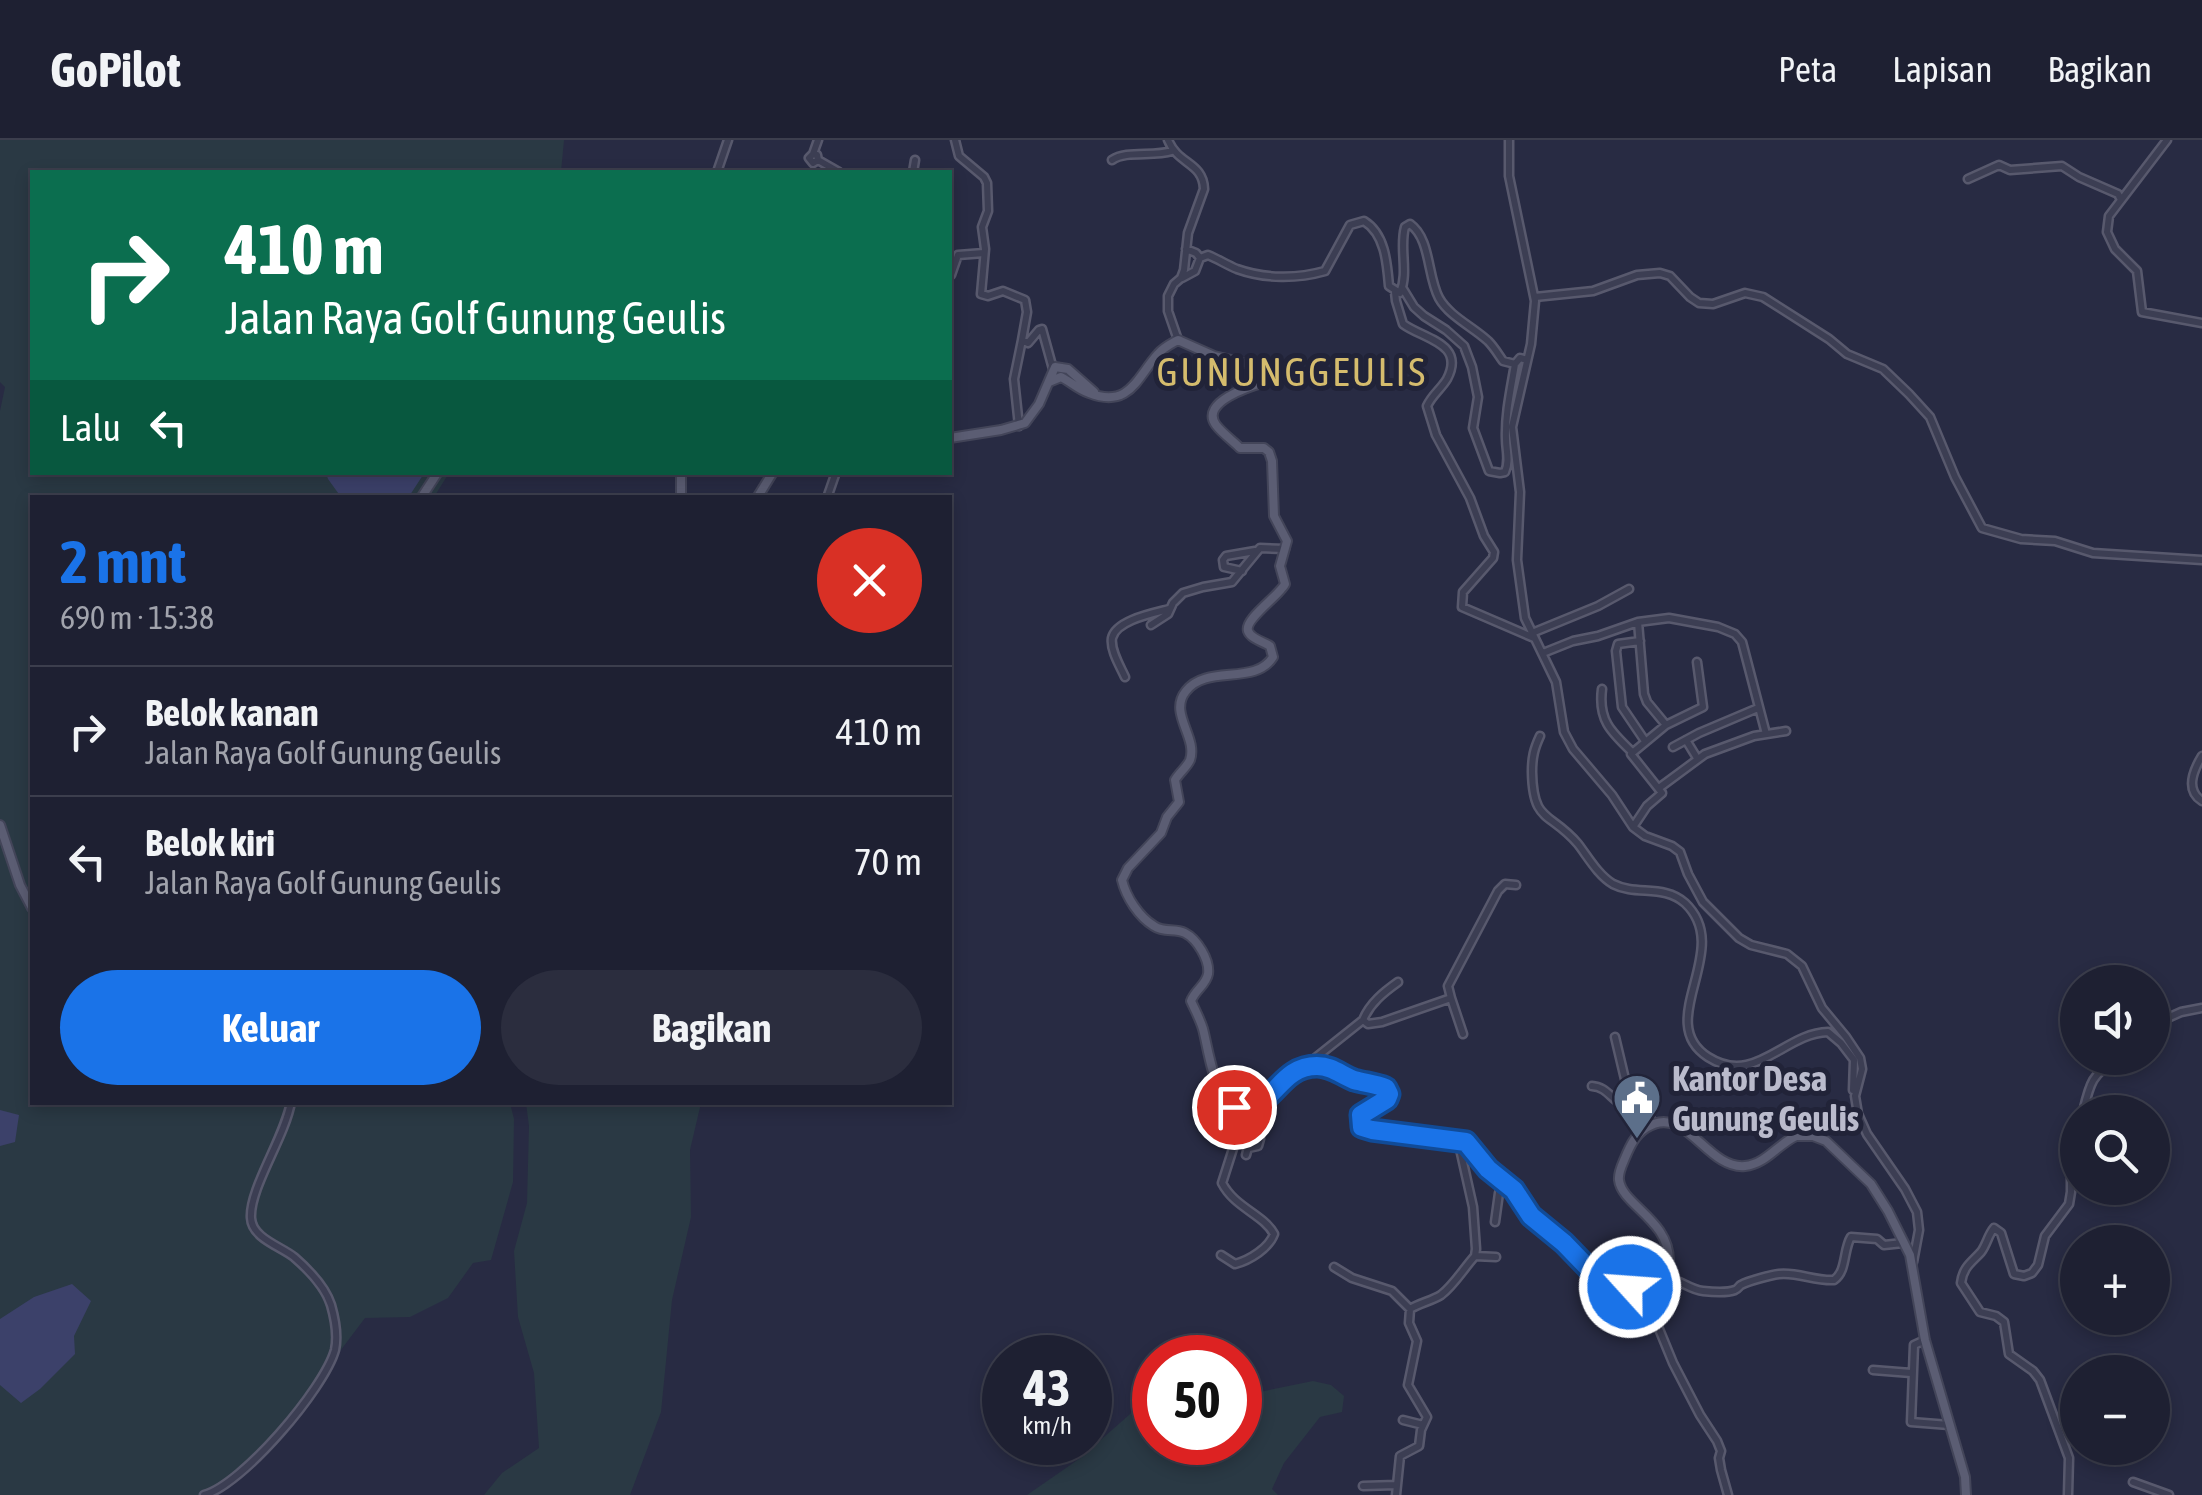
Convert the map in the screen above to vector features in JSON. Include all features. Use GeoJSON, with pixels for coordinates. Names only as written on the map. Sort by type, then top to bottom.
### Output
{"type":"FeatureCollection","features":[{"type":"Feature","properties":{"kind":"main road"},"geometry":{"type":"LineString","coordinates":[[1049,382],[1061,378],[1098,396],[1115,396],[1133,388],[1158,354],[1178,340],[1214,356],[1260,367],[1268,376],[1265,382],[1241,389],[1220,402],[1213,420],[1240,448],[1264,448],[1272,456],[1272,508],[1286,538],[1280,566],[1285,584],[1247,626],[1254,638],[1270,646],[1272,659],[1259,670],[1202,680],[1186,691],[1180,708],[1191,754],[1175,780],[1180,802],[1167,817],[1161,834],[1128,868],[1122,880],[1133,904],[1148,922],[1162,930],[1186,933],[1202,952],[1209,970],[1206,982],[1191,1000],[1220,1090],[1229,1105],[1249,1108],[1266,1098],[1292,1072],[1304,1067],[1330,1068],[1348,1078],[1386,1088],[1387,1099],[1360,1116],[1360,1124],[1365,1128],[1468,1143],[1488,1169],[1514,1190],[1531,1216],[1597,1276],[1642,1290],[1655,1289],[1667,1278],[1668,1255],[1663,1238],[1649,1217],[1619,1182],[1620,1168],[1633,1140],[1644,1129],[1655,1124],[1680,1126],[1716,1157],[1737,1166],[1759,1162],[1794,1137],[1820,1138],[1874,1188],[1913,1263],[1925,1340],[1965,1477],[1966,1495]]}},
{"type":"Feature","properties":{"kind":"main road"},"geometry":{"type":"LineString","coordinates":[[952,438],[1019,426],[1028,420],[1053,368],[1058,366],[1068,369],[1098,396]]}},
{"type":"Feature","properties":{"kind":"main road"},"geometry":{"type":"LineString","coordinates":[[0,825],[30,904]]}},
{"type":"Feature","properties":{"kind":"street"},"geometry":{"type":"LineString","coordinates":[[718,170],[728,140]]}},
{"type":"Feature","properties":{"kind":"street"},"geometry":{"type":"LineString","coordinates":[[810,170],[818,140]]}},
{"type":"Feature","properties":{"kind":"street"},"geometry":{"type":"LineString","coordinates":[[955,140],[958,156],[984,176],[986,183],[988,211],[982,227],[981,294],[1004,291],[1025,300],[1027,312],[1014,379],[1019,426]]}},
{"type":"Feature","properties":{"kind":"street"},"geometry":{"type":"LineString","coordinates":[[1168,140],[1172,151],[1199,171],[1204,182],[1188,233],[1181,278]]}},
{"type":"Feature","properties":{"kind":"street"},"geometry":{"type":"LineString","coordinates":[[1509,140],[1509,176],[1535,297],[1534,325],[1512,422],[1520,492],[1517,560],[1525,618],[1558,687],[1565,736],[1632,827],[1680,852],[1703,902],[1740,940],[1787,954],[1800,962],[1822,1008],[1860,1058],[1862,1069],[1855,1096]]}},
{"type":"Feature","properties":{"kind":"street"},"geometry":{"type":"LineString","coordinates":[[2167,140],[2109,216],[2107,232],[2114,249],[2137,271],[2140,310],[2202,323]]}},
{"type":"Feature","properties":{"kind":"street"},"geometry":{"type":"LineString","coordinates":[[1112,160],[1121,155],[1151,156],[1172,151]]}},
{"type":"Feature","properties":{"kind":"street"},"geometry":{"type":"LineString","coordinates":[[814,159],[835,170]]}},
{"type":"Feature","properties":{"kind":"street"},"geometry":{"type":"LineString","coordinates":[[914,170],[916,160]]}},
{"type":"Feature","properties":{"kind":"street"},"geometry":{"type":"LineString","coordinates":[[1968,179],[1999,165],[2010,170],[2062,166],[2118,194],[2121,200]]}},
{"type":"Feature","properties":{"kind":"street"},"geometry":{"type":"LineString","coordinates":[[1178,340],[1167,303],[1170,290],[1195,271],[1200,258],[1208,255],[1262,276],[1314,274],[1325,271],[1350,225],[1364,220],[1380,239],[1389,286],[1399,290],[1424,316],[1464,346],[1478,397],[1474,428],[1490,470],[1500,474],[1506,472],[1508,463],[1506,438],[1515,364],[1520,358],[1527,360]]}},
{"type":"Feature","properties":{"kind":"street"},"geometry":{"type":"LineString","coordinates":[[1515,364],[1503,361],[1490,343],[1442,304],[1421,237],[1415,227],[1405,227],[1396,301],[1403,324],[1446,348],[1449,376],[1428,406],[1436,435],[1494,552],[1464,592],[1464,610],[1534,636],[1629,588]]}},
{"type":"Feature","properties":{"kind":"street"},"geometry":{"type":"LineString","coordinates":[[1186,249],[1200,258]]}},
{"type":"Feature","properties":{"kind":"street"},"geometry":{"type":"LineString","coordinates":[[952,272],[958,254],[984,254]]}},
{"type":"Feature","properties":{"kind":"street"},"geometry":{"type":"LineString","coordinates":[[1535,297],[1593,291],[1660,273],[1670,276],[1699,303],[1713,304],[1740,294],[1758,295],[1847,354],[1882,369],[1910,394],[1930,418],[1982,528],[2020,539],[2055,541],[2093,553],[2202,560]]}},
{"type":"Feature","properties":{"kind":"street"},"geometry":{"type":"LineString","coordinates":[[1022,340],[1028,343],[1042,329],[1053,368]]}},
{"type":"Feature","properties":{"kind":"street"},"geometry":{"type":"LineString","coordinates":[[1242,571],[1224,567],[1222,560],[1263,548],[1284,549]]}},
{"type":"Feature","properties":{"kind":"street"},"geometry":{"type":"LineString","coordinates":[[1151,625],[1183,593],[1229,584],[1256,551]]}},
{"type":"Feature","properties":{"kind":"street"},"geometry":{"type":"LineString","coordinates":[[1124,677],[1112,644],[1114,632],[1132,620],[1170,609]]}},
{"type":"Feature","properties":{"kind":"street"},"geometry":{"type":"LineString","coordinates":[[1543,653],[1638,622],[1674,618],[1718,628],[1738,636],[1745,650],[1766,734]]}},
{"type":"Feature","properties":{"kind":"street"},"geometry":{"type":"LineString","coordinates":[[1638,622],[1644,694],[1666,725]]}},
{"type":"Feature","properties":{"kind":"street"},"geometry":{"type":"LineString","coordinates":[[1640,641],[1618,644],[1616,651],[1622,707],[1645,741]]}},
{"type":"Feature","properties":{"kind":"street"},"geometry":{"type":"LineString","coordinates":[[1632,752],[1666,725],[1703,707],[1697,662]]}},
{"type":"Feature","properties":{"kind":"street"},"geometry":{"type":"LineString","coordinates":[[1602,689],[1604,720],[1662,794],[1647,806],[1632,827]]}},
{"type":"Feature","properties":{"kind":"street"},"geometry":{"type":"LineString","coordinates":[[1673,748],[1758,708]]}},
{"type":"Feature","properties":{"kind":"street"},"geometry":{"type":"LineString","coordinates":[[1659,788],[1698,758],[1786,731]]}},
{"type":"Feature","properties":{"kind":"street"},"geometry":{"type":"LineString","coordinates":[[1540,736],[1532,754],[1533,798],[1538,809],[1568,833],[1610,881],[1674,896],[1698,920],[1702,949],[1688,1012],[1697,1047],[1717,1062],[1743,1065],[1768,1058],[1801,1038],[1830,1033],[1854,1060],[1852,1084],[1858,1114],[1917,1212],[1913,1263]]}},
{"type":"Feature","properties":{"kind":"street"},"geometry":{"type":"LineString","coordinates":[[1686,740],[1698,758]]}},
{"type":"Feature","properties":{"kind":"street"},"geometry":{"type":"LineString","coordinates":[[2202,756],[2192,789],[2202,802]]}},
{"type":"Feature","properties":{"kind":"street"},"geometry":{"type":"LineString","coordinates":[[1464,1034],[1448,986],[1498,891],[1505,884],[1516,885]]}},
{"type":"Feature","properties":{"kind":"street"},"geometry":{"type":"LineString","coordinates":[[1304,1067],[1364,1020],[1380,995],[1398,982]]}},
{"type":"Feature","properties":{"kind":"street"},"geometry":{"type":"LineString","coordinates":[[1364,1020],[1368,1024],[1382,1022],[1452,998]]}},
{"type":"Feature","properties":{"kind":"street"},"geometry":{"type":"LineString","coordinates":[[2170,1017],[2202,1008]]}},
{"type":"Feature","properties":{"kind":"street"},"geometry":{"type":"LineString","coordinates":[[1615,1037],[1629,1096],[1655,1124]]}},
{"type":"Feature","properties":{"kind":"street"},"geometry":{"type":"LineString","coordinates":[[1592,1086],[1602,1087],[1616,1102],[1637,1107]]}},
{"type":"Feature","properties":{"kind":"street"},"geometry":{"type":"LineString","coordinates":[[204,1495],[236,1478],[285,1426],[312,1394],[335,1350],[336,1325],[326,1292],[290,1254],[264,1239],[250,1220],[290,1105]]}},
{"type":"Feature","properties":{"kind":"street"},"geometry":{"type":"LineString","coordinates":[[1249,1108],[1258,1124],[1260,1139],[1258,1146],[1248,1152],[1255,1120]]}},
{"type":"Feature","properties":{"kind":"street"},"geometry":{"type":"LineString","coordinates":[[1221,1255],[1235,1264],[1242,1262],[1270,1242],[1274,1234],[1269,1224],[1230,1196],[1222,1183],[1249,1108]]}},
{"type":"Feature","properties":{"kind":"street"},"geometry":{"type":"LineString","coordinates":[[1252,1132],[1260,1139]]}},
{"type":"Feature","properties":{"kind":"street"},"geometry":{"type":"LineString","coordinates":[[1410,1309],[1443,1293],[1475,1256],[1473,1207],[1458,1140]]}},
{"type":"Feature","properties":{"kind":"street"},"geometry":{"type":"LineString","coordinates":[[1494,1222],[1504,1181]]}},
{"type":"Feature","properties":{"kind":"street"},"geometry":{"type":"LineString","coordinates":[[2068,1205],[2045,1236],[2035,1269],[2024,1276],[2014,1274],[2002,1233],[1994,1228],[1982,1250],[1966,1267],[1961,1283],[1980,1312],[2004,1322],[2010,1354],[2034,1370],[2040,1380],[2069,1458],[2068,1495]]}},
{"type":"Feature","properties":{"kind":"street"},"geometry":{"type":"LineString","coordinates":[[1667,1278],[1680,1280],[1692,1290],[1713,1291],[1736,1290],[1744,1282],[1776,1274],[1834,1280],[1842,1272],[1846,1244],[1851,1237],[1876,1239],[1884,1246],[1903,1243]]}},
{"type":"Feature","properties":{"kind":"street"},"geometry":{"type":"LineString","coordinates":[[1475,1256],[1496,1257]]}},
{"type":"Feature","properties":{"kind":"street"},"geometry":{"type":"LineString","coordinates":[[1334,1267],[1352,1278],[1392,1291],[1410,1309]]}},
{"type":"Feature","properties":{"kind":"street"},"geometry":{"type":"LineString","coordinates":[[1642,1290],[1673,1363],[1717,1440],[1728,1495]]}},
{"type":"Feature","properties":{"kind":"street"},"geometry":{"type":"LineString","coordinates":[[1396,1495],[1400,1456],[1419,1446],[1426,1412],[1408,1384],[1417,1341],[1408,1323],[1410,1309]]}},
{"type":"Feature","properties":{"kind":"street"},"geometry":{"type":"LineString","coordinates":[[1925,1340],[1914,1344],[1911,1422],[1949,1425]]}},
{"type":"Feature","properties":{"kind":"street"},"geometry":{"type":"LineString","coordinates":[[1873,1370],[1911,1373]]}},
{"type":"Feature","properties":{"kind":"street"},"geometry":{"type":"LineString","coordinates":[[1403,1420],[1424,1426]]}},
{"type":"Feature","properties":{"kind":"street"},"geometry":{"type":"LineString","coordinates":[[2133,1482],[2169,1495]]}},
{"type":"Feature","properties":{"kind":"street"},"geometry":{"type":"LineString","coordinates":[[1363,1486],[1396,1485]]}},
{"type":"Feature","properties":{"kind":"shaded area"},"geometry":{"type":"Polygon","coordinates":[[[0,140],[564,140],[561,170],[30,170],[30,475],[448,475],[435,495],[30,495],[30,1105],[510,1105],[514,1119],[513,1182],[491,1260],[473,1263],[448,1298],[410,1317],[365,1318],[312,1394],[235,1478],[204,1495],[0,1495],[0,411],[5,387],[0,382],[0,140]]]}},
{"type":"Feature","properties":{"kind":"shaded area"},"geometry":{"type":"Polygon","coordinates":[[[526,1105],[701,1105],[690,1150],[691,1217],[672,1300],[661,1412],[630,1495],[484,1495],[502,1473],[539,1448],[534,1373],[518,1317],[514,1251],[527,1203],[526,1105]]]}},
{"type":"Feature","properties":{"kind":"shaded area"},"geometry":{"type":"Polygon","coordinates":[[[1313,1381],[1331,1385],[1344,1396],[1342,1412],[1320,1417],[1284,1463],[1272,1489],[1278,1495],[1027,1495],[1070,1465],[1112,1465],[1112,1430],[1132,1412],[1132,1465],[1262,1465],[1262,1391],[1313,1381]]]}},
{"type":"Feature","properties":{"kind":"water"},"geometry":{"type":"Polygon","coordinates":[[[327,475],[423,475],[410,495],[340,495],[327,475]]]}},
{"type":"Feature","properties":{"kind":"water"},"geometry":{"type":"Polygon","coordinates":[[[0,1110],[19,1115],[15,1142],[0,1146],[0,1110]]]}},
{"type":"Feature","properties":{"kind":"water"},"geometry":{"type":"Polygon","coordinates":[[[72,1284],[91,1301],[74,1336],[75,1354],[21,1403],[0,1385],[0,1319],[34,1297],[72,1284]]]}},
{"type":"Feature","properties":{"kind":"place","name":"Kantor Desa Gunung Geulis"},"geometry":{"type":"Point","coordinates":[1637,1140]}},
{"type":"Feature","properties":{"kind":"district","name":"GUNUNGGEULIS"},"geometry":{"type":"Point","coordinates":[1292,371]}},
{"type":"Feature","properties":{"kind":"route"},"geometry":{"type":"LineString","coordinates":[[1234,1107],[1256,1106],[1292,1072],[1304,1067],[1330,1068],[1348,1078],[1386,1088],[1387,1099],[1361,1115],[1362,1127],[1466,1142],[1492,1173],[1509,1184],[1531,1216],[1592,1272],[1630,1287]]}}]}
